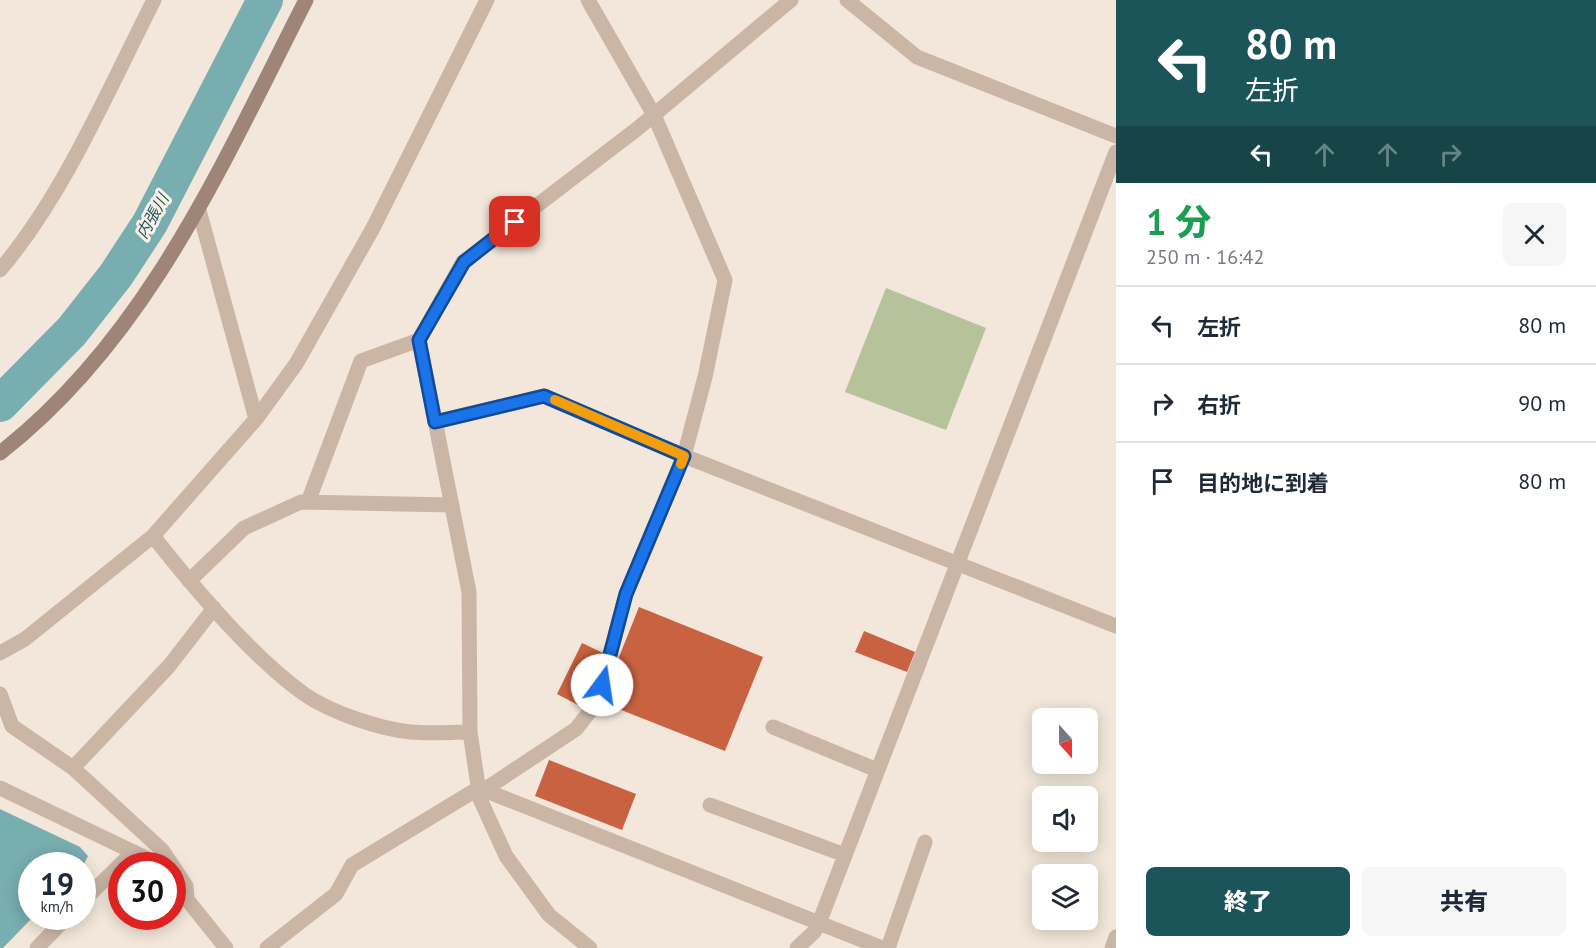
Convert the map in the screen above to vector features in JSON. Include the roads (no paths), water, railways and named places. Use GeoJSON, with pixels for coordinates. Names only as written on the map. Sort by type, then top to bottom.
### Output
{"type":"FeatureCollection","features":[{"type":"Feature","properties":{"kind":"street"},"geometry":{"type":"LineString","coordinates":[[0,270],[29,234],[58,186],[154,0]]}},
{"type":"Feature","properties":{"kind":"street"},"geometry":{"type":"LineString","coordinates":[[0,453],[75,384],[122,329],[199,210],[306,0]]}},
{"type":"Feature","properties":{"kind":"street"},"geometry":{"type":"LineString","coordinates":[[0,652],[25,639],[153,536],[256,419],[296,364],[373,228],[487,0]]}},
{"type":"Feature","properties":{"kind":"street"},"geometry":{"type":"LineString","coordinates":[[267,948],[336,894],[352,865],[481,789],[576,729],[591,710],[602,685],[626,594],[684,456],[725,280],[654,115],[588,0]]}},
{"type":"Feature","properties":{"kind":"street"},"geometry":{"type":"LineString","coordinates":[[308,502],[361,361],[419,340],[464,262],[654,115],[791,0]]}},
{"type":"Feature","properties":{"kind":"street"},"geometry":{"type":"LineString","coordinates":[[847,0],[917,57],[1116,136]]}},
{"type":"Feature","properties":{"kind":"street"},"geometry":{"type":"LineString","coordinates":[[797,948],[814,932],[819,923],[1116,153]]}},
{"type":"Feature","properties":{"kind":"street"},"geometry":{"type":"LineString","coordinates":[[199,210],[256,419]]}},
{"type":"Feature","properties":{"kind":"street"},"geometry":{"type":"LineString","coordinates":[[419,340],[470,592],[470,732],[481,789],[480,799],[506,856],[549,915],[590,948]]}},
{"type":"Feature","properties":{"kind":"street"},"geometry":{"type":"LineString","coordinates":[[435,422],[544,396],[684,456],[1116,626]]}},
{"type":"Feature","properties":{"kind":"street"},"geometry":{"type":"LineString","coordinates":[[189,581],[244,528],[302,502],[452,506]]}},
{"type":"Feature","properties":{"kind":"street"},"geometry":{"type":"LineString","coordinates":[[153,536],[214,608],[270,666],[306,695],[350,717],[410,732],[470,732]]}},
{"type":"Feature","properties":{"kind":"street"},"geometry":{"type":"LineString","coordinates":[[73,768],[169,666],[214,608]]}},
{"type":"Feature","properties":{"kind":"street"},"geometry":{"type":"LineString","coordinates":[[0,694],[12,726],[73,768],[162,850],[186,886],[187,898],[226,948]]}},
{"type":"Feature","properties":{"kind":"street"},"geometry":{"type":"LineString","coordinates":[[772,727],[877,770]]}},
{"type":"Feature","properties":{"kind":"street"},"geometry":{"type":"LineString","coordinates":[[0,788],[130,852]]}},
{"type":"Feature","properties":{"kind":"street"},"geometry":{"type":"LineString","coordinates":[[481,789],[882,948]]}},
{"type":"Feature","properties":{"kind":"street"},"geometry":{"type":"LineString","coordinates":[[710,805],[845,855]]}},
{"type":"Feature","properties":{"kind":"street"},"geometry":{"type":"LineString","coordinates":[[888,948],[925,842]]}},
{"type":"Feature","properties":{"kind":"street"},"geometry":{"type":"LineString","coordinates":[[96,888],[108,877]]}},
{"type":"Feature","properties":{"kind":"street"},"geometry":{"type":"LineString","coordinates":[[37,948],[55,930]]}},
{"type":"Feature","properties":{"kind":"street"},"geometry":{"type":"LineString","coordinates":[[1112,948],[1116,937]]}},
{"type":"Feature","properties":{"kind":"water"},"geometry":{"type":"Polygon","coordinates":[[[0,809],[80,847],[84,852],[18,852],[18,930],[20,930],[3,948],[0,948],[0,809]]]}},
{"type":"Feature","properties":{"kind":"waterway","name":"内張川"},"geometry":{"type":"LineString","coordinates":[[0,404],[72,331],[116,275],[150,223],[265,0]]}}]}
